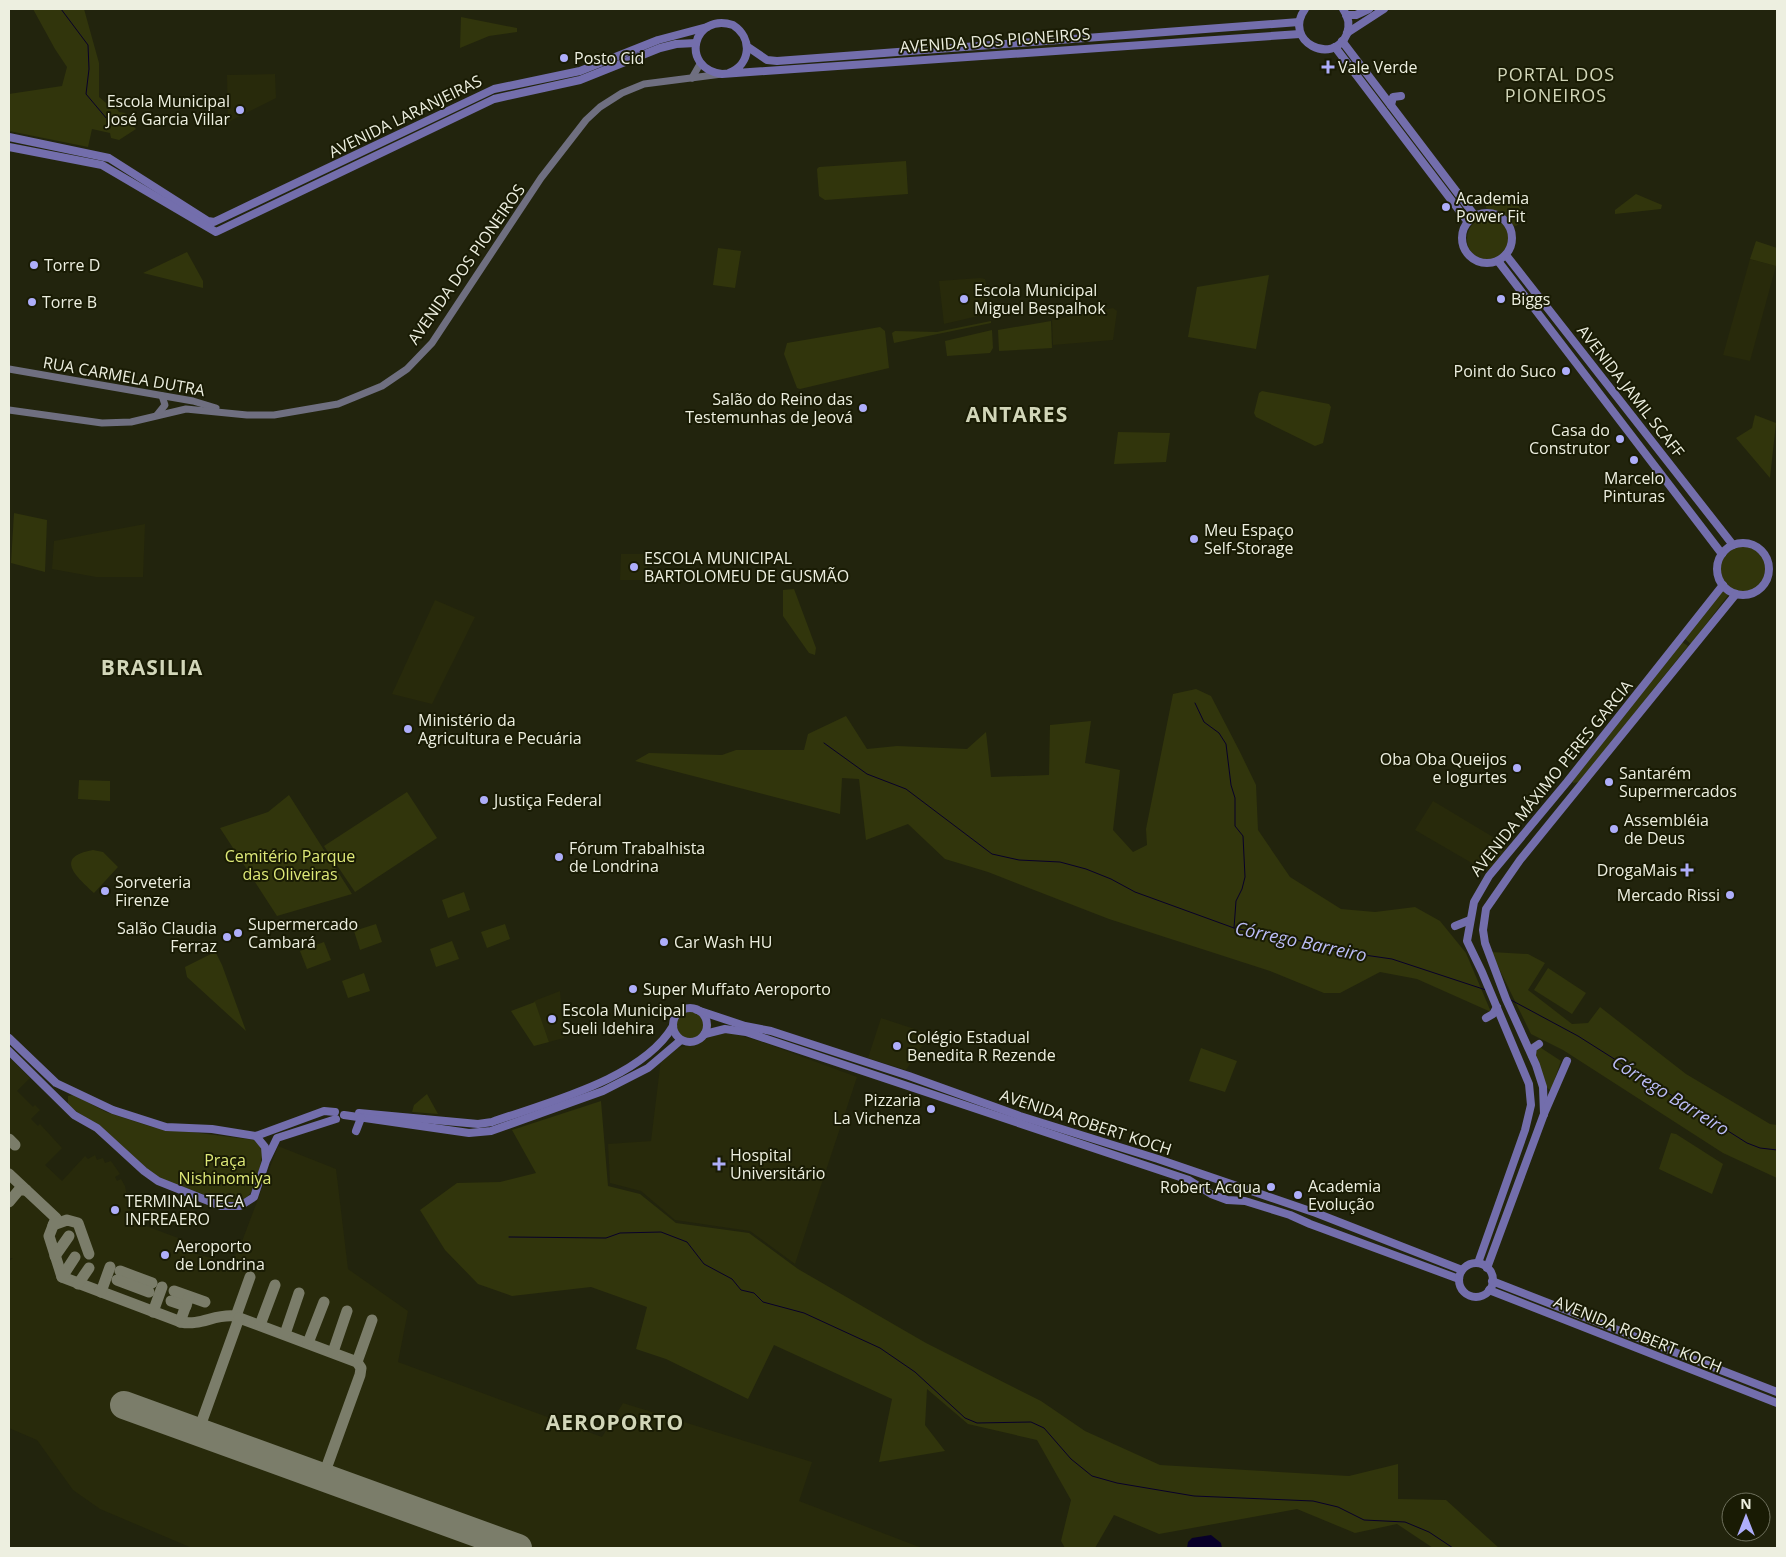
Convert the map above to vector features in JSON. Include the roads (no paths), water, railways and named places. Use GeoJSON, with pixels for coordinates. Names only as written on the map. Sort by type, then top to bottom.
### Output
{"type":"FeatureCollection","features":[{"type":"Feature","properties":{"kind":"main road"},"geometry":{"type":"LineString","coordinates":[[1305,9],[1299,22],[1300,34],[1306,42],[1322,50],[1335,47],[1347,33],[1348,25],[1344,12]]}},
{"type":"Feature","properties":{"kind":"main road"},"geometry":{"type":"LineString","coordinates":[[1344,12],[1356,15],[1369,9]]}},
{"type":"Feature","properties":{"kind":"main road"},"geometry":{"type":"LineString","coordinates":[[1347,33],[1384,9]]}},
{"type":"Feature","properties":{"kind":"main road"},"geometry":{"type":"LineString","coordinates":[[720,22],[733,25],[743,33],[748,47],[745,61],[735,71],[726,74],[714,73],[700,64],[697,57],[696,43],[698,37],[707,27],[720,22]]}},
{"type":"Feature","properties":{"kind":"main road","name":"AVENIDA DOS PIONEIROS"},"geometry":{"type":"LineString","coordinates":[[748,47],[762,58],[777,61],[1299,22]]}},
{"type":"Feature","properties":{"kind":"main road","name":"AVENIDA LARANJEIRAS"},"geometry":{"type":"LineString","coordinates":[[9,137],[109,158],[208,221],[220,221],[462,102],[494,89],[580,70],[658,40],[707,27]]}},
{"type":"Feature","properties":{"kind":"main road","name":"AVENIDA DOS PIONEIROS"},"geometry":{"type":"LineString","coordinates":[[233,413],[274,415],[338,404],[382,386],[407,369],[432,343],[541,178],[586,120],[600,107],[622,93],[644,84],[726,74],[1300,34]]}},
{"type":"Feature","properties":{"kind":"main road"},"geometry":{"type":"LineString","coordinates":[[1342,41],[1475,216]]}},
{"type":"Feature","properties":{"kind":"main road","name":"AVENIDA LARANJEIRAS"},"geometry":{"type":"LineString","coordinates":[[9,147],[102,165],[216,232],[494,99],[580,80],[660,48],[676,44],[696,43]]}},
{"type":"Feature","properties":{"kind":"main road"},"geometry":{"type":"LineString","coordinates":[[1335,47],[1468,222]]}},
{"type":"Feature","properties":{"kind":"main road"},"geometry":{"type":"LineString","coordinates":[[692,78],[700,64]]}},
{"type":"Feature","properties":{"kind":"main road"},"geometry":{"type":"LineString","coordinates":[[1391,105],[1393,97],[1401,96]]}},
{"type":"Feature","properties":{"kind":"main road"},"geometry":{"type":"LineString","coordinates":[[1492,214],[1506,222],[1512,236],[1510,249],[1498,261],[1482,263],[1468,255],[1464,248],[1462,237],[1468,222],[1475,216],[1492,214]]}},
{"type":"Feature","properties":{"kind":"main road","name":"AVENIDA JAMIL SCAFF"},"geometry":{"type":"LineString","coordinates":[[1506,255],[1733,545]]}},
{"type":"Feature","properties":{"kind":"main road","name":"AVENIDA JAMIL SCAFF"},"geometry":{"type":"LineString","coordinates":[[1498,261],[1722,554]]}},
{"type":"Feature","properties":{"kind":"main road","name":"RUA CARMELA DUTRA"},"geometry":{"type":"LineString","coordinates":[[9,369],[193,401],[233,413]]}},
{"type":"Feature","properties":{"kind":"main road"},"geometry":{"type":"LineString","coordinates":[[155,417],[162,411],[165,405],[162,396]]}},
{"type":"Feature","properties":{"kind":"main road"},"geometry":{"type":"LineString","coordinates":[[186,409],[193,401]]}},
{"type":"Feature","properties":{"kind":"main road"},"geometry":{"type":"LineString","coordinates":[[9,410],[102,423],[131,422],[186,409],[233,413]]}},
{"type":"Feature","properties":{"kind":"main road"},"geometry":{"type":"LineString","coordinates":[[1747,544],[1760,550],[1766,557],[1769,568],[1766,582],[1755,592],[1736,594],[1723,585],[1717,569],[1722,554],[1733,545],[1747,544]]}},
{"type":"Feature","properties":{"kind":"main road","name":"AVENIDA MÁXIMO PERES GARCIA"},"geometry":{"type":"LineString","coordinates":[[1478,1263],[1525,1130],[1531,1105],[1529,1084],[1467,941],[1476,896],[1489,876],[1567,782],[1723,585]]}},
{"type":"Feature","properties":{"kind":"main road","name":"AVENIDA MÁXIMO PERES GARCIA"},"geometry":{"type":"LineString","coordinates":[[1544,1114],[1543,1087],[1532,1054],[1506,1000],[1485,943],[1484,920],[1492,898],[1520,860],[1736,594]]}},
{"type":"Feature","properties":{"kind":"main road"},"geometry":{"type":"LineString","coordinates":[[1456,926],[1470,920]]}},
{"type":"Feature","properties":{"kind":"main road"},"geometry":{"type":"LineString","coordinates":[[1486,1018],[1491,1016],[1497,1007]]}},
{"type":"Feature","properties":{"kind":"main road"},"geometry":{"type":"LineString","coordinates":[[9,1038],[56,1083],[129,1116],[166,1126],[212,1129],[256,1136],[288,1130],[339,1115],[399,1117],[478,1124],[492,1122],[615,1075],[644,1058],[665,1038],[679,1012],[688,1008],[697,1010],[705,1018],[707,1029],[705,1034],[691,1042],[681,1040],[673,1026]]}},
{"type":"Feature","properties":{"kind":"main road","name":"AVENIDA ROBERT KOCH"},"geometry":{"type":"LineString","coordinates":[[697,1010],[745,1026],[768,1030],[909,1076],[1020,1116],[1158,1159],[1229,1185],[1316,1213],[1462,1270]]}},
{"type":"Feature","properties":{"kind":"main road","name":"AVENIDA ROBERT KOCH"},"geometry":{"type":"LineString","coordinates":[[705,1034],[734,1030],[766,1040],[1188,1180],[1211,1194],[1227,1200],[1245,1201],[1290,1215],[1459,1279]]}},
{"type":"Feature","properties":{"kind":"main road"},"geometry":{"type":"LineString","coordinates":[[766,1040],[768,1030]]}},
{"type":"Feature","properties":{"kind":"main road"},"geometry":{"type":"LineString","coordinates":[[339,1115],[469,1133],[491,1131],[603,1091],[648,1068],[681,1040]]}},
{"type":"Feature","properties":{"kind":"main road"},"geometry":{"type":"LineString","coordinates":[[1532,1054],[1533,1048],[1539,1044]]}},
{"type":"Feature","properties":{"kind":"main road"},"geometry":{"type":"LineString","coordinates":[[9,1050],[74,1115],[97,1128],[151,1176],[167,1186],[221,1206],[240,1206],[254,1198],[266,1160],[277,1138],[288,1130]]}},
{"type":"Feature","properties":{"kind":"main road"},"geometry":{"type":"LineString","coordinates":[[1487,1268],[1544,1114],[1567,1061]]}},
{"type":"Feature","properties":{"kind":"main road"},"geometry":{"type":"LineString","coordinates":[[40,1082],[52,1087],[56,1083]]}},
{"type":"Feature","properties":{"kind":"main road"},"geometry":{"type":"LineString","coordinates":[[62,1102],[67,1088]]}},
{"type":"Feature","properties":{"kind":"main road"},"geometry":{"type":"LineString","coordinates":[[399,1117],[401,1108]]}},
{"type":"Feature","properties":{"kind":"main road"},"geometry":{"type":"LineString","coordinates":[[356,1131],[360,1118]]}},
{"type":"Feature","properties":{"kind":"main road"},"geometry":{"type":"LineString","coordinates":[[256,1136],[265,1146],[266,1160]]}},
{"type":"Feature","properties":{"kind":"main road"},"geometry":{"type":"LineString","coordinates":[[1227,1200],[1229,1185]]}},
{"type":"Feature","properties":{"kind":"main road"},"geometry":{"type":"LineString","coordinates":[[1497,1205],[1502,1201],[1507,1203],[1506,1216]]}},
{"type":"Feature","properties":{"kind":"main road"},"geometry":{"type":"LineString","coordinates":[[1478,1263],[1487,1268],[1492,1281],[1489,1290],[1480,1296],[1470,1295],[1462,1289],[1459,1279],[1462,1270],[1469,1264],[1478,1263]]}},
{"type":"Feature","properties":{"kind":"main road","name":"AVENIDA ROBERT KOCH"},"geometry":{"type":"LineString","coordinates":[[1492,1281],[1777,1392]]}},
{"type":"Feature","properties":{"kind":"main road","name":"AVENIDA ROBERT KOCH"},"geometry":{"type":"LineString","coordinates":[[1489,1290],[1777,1403]]}},
{"type":"Feature","properties":{"kind":"waterway"},"geometry":{"type":"LineString","coordinates":[[61,9],[88,45],[89,69],[86,94],[107,119]]}},
{"type":"Feature","properties":{"kind":"waterway"},"geometry":{"type":"LineString","coordinates":[[1195,703],[1204,722],[1219,733],[1226,744],[1231,785],[1235,798],[1235,826],[1243,836],[1245,877],[1236,901],[1234,928]]}},
{"type":"Feature","properties":{"kind":"waterway","name":"Córrego Barreiro"},"geometry":{"type":"LineString","coordinates":[[824,743],[867,774],[906,789],[992,854],[1019,860],[1060,862],[1086,869],[1111,879],[1135,892],[1234,928],[1311,943],[1323,949],[1392,959],[1486,990]]}},
{"type":"Feature","properties":{"kind":"waterway","name":"Córrego Barreiro"},"geometry":{"type":"LineString","coordinates":[[1511,1000],[1578,1036],[1747,1143],[1760,1148],[1777,1150]]}},
{"type":"Feature","properties":{"kind":"waterway"},"geometry":{"type":"LineString","coordinates":[[509,1237],[606,1238],[620,1233],[661,1232],[687,1242],[704,1264],[732,1279],[741,1290],[754,1293],[763,1302],[804,1313],[880,1348],[915,1372],[965,1418],[977,1423],[1031,1422],[1044,1428],[1071,1459],[1092,1476],[1117,1483],[1194,1496],[1313,1501],[1338,1507],[1364,1520],[1405,1522],[1429,1532],[1453,1548]]}},
{"type":"Feature","properties":{"kind":"place","name":"Posto Cid"},"geometry":{"type":"Point","coordinates":[564,58]}},
{"type":"Feature","properties":{"kind":"place","name":"Vale Verde"},"geometry":{"type":"Point","coordinates":[1328,67]}},
{"type":"Feature","properties":{"kind":"place","name":"Escola Municipal José Garcia Villar"},"geometry":{"type":"Point","coordinates":[240,110]}},
{"type":"Feature","properties":{"kind":"place","name":"Academia Power Fit"},"geometry":{"type":"Point","coordinates":[1446,207]}},
{"type":"Feature","properties":{"kind":"place","name":"Torre D"},"geometry":{"type":"Point","coordinates":[34,265]}},
{"type":"Feature","properties":{"kind":"place","name":"Escola Municipal Miguel Bespalhok"},"geometry":{"type":"Point","coordinates":[964,299]}},
{"type":"Feature","properties":{"kind":"place","name":"Biggs"},"geometry":{"type":"Point","coordinates":[1501,299]}},
{"type":"Feature","properties":{"kind":"place","name":"Torre B"},"geometry":{"type":"Point","coordinates":[32,302]}},
{"type":"Feature","properties":{"kind":"place","name":"Point do Suco"},"geometry":{"type":"Point","coordinates":[1566,371]}},
{"type":"Feature","properties":{"kind":"place","name":"Salão do Reino das Testemunhas de Jeová"},"geometry":{"type":"Point","coordinates":[863,408]}},
{"type":"Feature","properties":{"kind":"place","name":"Casa do Construtor"},"geometry":{"type":"Point","coordinates":[1620,439]}},
{"type":"Feature","properties":{"kind":"place","name":"Marcelo Pinturas"},"geometry":{"type":"Point","coordinates":[1634,460]}},
{"type":"Feature","properties":{"kind":"place","name":"Meu Espaço Self-Storage"},"geometry":{"type":"Point","coordinates":[1194,539]}},
{"type":"Feature","properties":{"kind":"place","name":"ESCOLA MUNICIPAL BARTOLOMEU DE GUSMÃO"},"geometry":{"type":"Point","coordinates":[634,567]}},
{"type":"Feature","properties":{"kind":"place","name":"Ministério da Agricultura e Pecuária"},"geometry":{"type":"Point","coordinates":[408,729]}},
{"type":"Feature","properties":{"kind":"place","name":"Oba Oba Queijos e Iogurtes"},"geometry":{"type":"Point","coordinates":[1517,768]}},
{"type":"Feature","properties":{"kind":"place","name":"Santarém Supermercados"},"geometry":{"type":"Point","coordinates":[1609,782]}},
{"type":"Feature","properties":{"kind":"place","name":"Justiça Federal"},"geometry":{"type":"Point","coordinates":[484,800]}},
{"type":"Feature","properties":{"kind":"place","name":"Assembléia de Deus"},"geometry":{"type":"Point","coordinates":[1614,829]}},
{"type":"Feature","properties":{"kind":"place","name":"Fórum Trabalhista de Londrina"},"geometry":{"type":"Point","coordinates":[559,857]}},
{"type":"Feature","properties":{"kind":"place","name":"DrogaMais"},"geometry":{"type":"Point","coordinates":[1687,870]}},
{"type":"Feature","properties":{"kind":"place","name":"Sorveteria Firenze"},"geometry":{"type":"Point","coordinates":[105,891]}},
{"type":"Feature","properties":{"kind":"place","name":"Mercado Rissi"},"geometry":{"type":"Point","coordinates":[1730,895]}},
{"type":"Feature","properties":{"kind":"place","name":"Supermercado Cambará"},"geometry":{"type":"Point","coordinates":[238,933]}},
{"type":"Feature","properties":{"kind":"place","name":"Salão Claudia Ferraz"},"geometry":{"type":"Point","coordinates":[227,937]}},
{"type":"Feature","properties":{"kind":"place","name":"Car Wash HU"},"geometry":{"type":"Point","coordinates":[664,942]}},
{"type":"Feature","properties":{"kind":"place","name":"Super Muffato Aeroporto"},"geometry":{"type":"Point","coordinates":[633,989]}},
{"type":"Feature","properties":{"kind":"place","name":"Escola Municipal Sueli Idehira"},"geometry":{"type":"Point","coordinates":[552,1019]}},
{"type":"Feature","properties":{"kind":"place","name":"Colégio Estadual Benedita R Rezende"},"geometry":{"type":"Point","coordinates":[897,1046]}},
{"type":"Feature","properties":{"kind":"place","name":"Pizzaria La Vichenza"},"geometry":{"type":"Point","coordinates":[931,1109]}},
{"type":"Feature","properties":{"kind":"place","name":"Hospital Universitário"},"geometry":{"type":"Point","coordinates":[719,1164]}},
{"type":"Feature","properties":{"kind":"place","name":"Robert Acqua"},"geometry":{"type":"Point","coordinates":[1271,1187]}},
{"type":"Feature","properties":{"kind":"place","name":"Academia Evolução"},"geometry":{"type":"Point","coordinates":[1298,1195]}},
{"type":"Feature","properties":{"kind":"place","name":"TERMINAL TECA INFREAERO"},"geometry":{"type":"Point","coordinates":[115,1210]}},
{"type":"Feature","properties":{"kind":"place","name":"Aeroporto de Londrina"},"geometry":{"type":"Point","coordinates":[165,1255]}},
{"type":"Feature","properties":{"kind":"district","name":"PORTAL DOS PIONEIROS"},"geometry":{"type":"Point","coordinates":[1556,84]}},
{"type":"Feature","properties":{"kind":"district","name":"ANTARES"},"geometry":{"type":"Point","coordinates":[1017,414]}},
{"type":"Feature","properties":{"kind":"district","name":"BRASILIA"},"geometry":{"type":"Point","coordinates":[152,667]}},
{"type":"Feature","properties":{"kind":"district","name":"AEROPORTO"},"geometry":{"type":"Point","coordinates":[615,1422]}},
{"type":"Feature","properties":{"kind":"park label","name":"Cemitério Parque das Oliveiras"},"geometry":{"type":"Point","coordinates":[290,865]}},
{"type":"Feature","properties":{"kind":"park label","name":"Praça Nishinomiya"},"geometry":{"type":"Point","coordinates":[225,1169]}}]}
